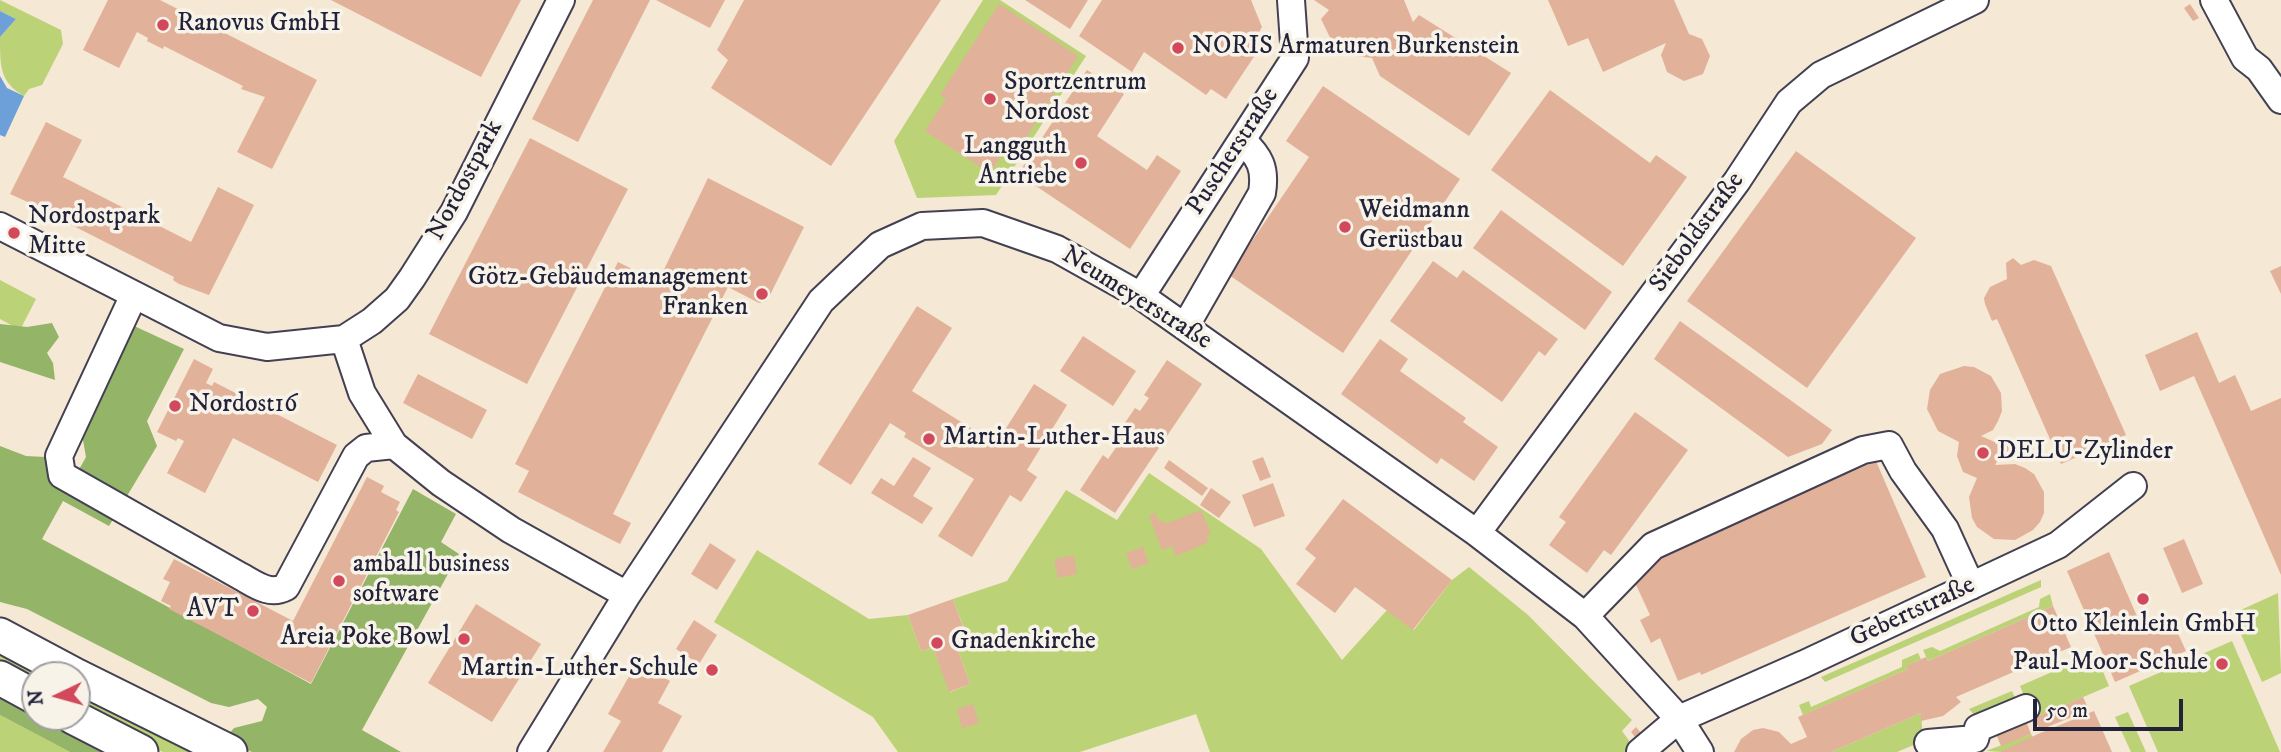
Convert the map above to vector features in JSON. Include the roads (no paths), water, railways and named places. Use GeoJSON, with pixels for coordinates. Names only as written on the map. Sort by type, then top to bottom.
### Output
{"type":"FeatureCollection","features":[{"type":"Feature","properties":{"kind":"main road"},"geometry":{"type":"LineString","coordinates":[[0,635],[49,661]]}},
{"type":"Feature","properties":{"kind":"main road"},"geometry":{"type":"LineString","coordinates":[[0,678],[21,689]]}},
{"type":"Feature","properties":{"kind":"main road"},"geometry":{"type":"LineString","coordinates":[[91,682],[230,752]]}},
{"type":"Feature","properties":{"kind":"main road"},"geometry":{"type":"LineString","coordinates":[[91,726],[141,752]]}},
{"type":"Feature","properties":{"kind":"street","name":"Nordostpark"},"geometry":{"type":"LineString","coordinates":[[0,226],[133,297],[219,338],[267,347],[344,339],[372,321],[397,299],[419,267],[454,212],[561,0]]}},
{"type":"Feature","properties":{"kind":"street","name":"Puscherstraße"},"geometry":{"type":"LineString","coordinates":[[1141,296],[1295,58],[1291,0]]}},
{"type":"Feature","properties":{"kind":"street","name":"Sieboldstraße"},"geometry":{"type":"LineString","coordinates":[[1477,533],[1737,181],[1789,102],[1821,75],[1975,0]]}},
{"type":"Feature","properties":{"kind":"street"},"geometry":{"type":"LineString","coordinates":[[2214,0],[2245,58],[2259,69],[2281,100]]}},
{"type":"Feature","properties":{"kind":"street"},"geometry":{"type":"LineString","coordinates":[[1185,327],[1262,192],[1265,173],[1257,155],[1242,140]]}},
{"type":"Feature","properties":{"kind":"street","name":"Neumeyerstraße"},"geometry":{"type":"LineString","coordinates":[[531,752],[627,595],[821,301],[875,248],[922,226],[983,223],[1057,249],[1141,296],[1477,533],[1585,616],[1679,719],[1700,752]]}},
{"type":"Feature","properties":{"kind":"street"},"geometry":{"type":"LineString","coordinates":[[133,297],[64,444],[58,465],[62,475],[267,590],[279,591],[286,587],[356,456],[366,449],[394,445]]}},
{"type":"Feature","properties":{"kind":"street"},"geometry":{"type":"LineString","coordinates":[[344,339],[362,393],[394,445],[441,483],[511,530],[627,595]]}},
{"type":"Feature","properties":{"kind":"street"},"geometry":{"type":"LineString","coordinates":[[1585,616],[1653,546],[1863,450],[1889,445],[1903,471],[1945,529],[1971,586]]}},
{"type":"Feature","properties":{"kind":"street","name":"Gebertstraße"},"geometry":{"type":"LineString","coordinates":[[1640,752],[1679,719],[2058,545],[2133,486]]}},
{"type":"Feature","properties":{"kind":"street"},"geometry":{"type":"LineString","coordinates":[[1928,743],[1977,746],[1978,728],[2026,708]]}},
{"type":"Feature","properties":{"kind":"water"},"geometry":{"type":"Polygon","coordinates":[[[0,11],[16,19],[0,37],[0,11]]]}},
{"type":"Feature","properties":{"kind":"water"},"geometry":{"type":"Polygon","coordinates":[[[0,76],[7,88],[24,96],[5,137],[0,135],[0,76]]]}},
{"type":"Feature","properties":{"kind":"place","name":"Ranovus GmbH"},"geometry":{"type":"Point","coordinates":[163,25]}},
{"type":"Feature","properties":{"kind":"place","name":"NORIS Armaturen Burkenstein"},"geometry":{"type":"Point","coordinates":[1178,48]}},
{"type":"Feature","properties":{"kind":"place","name":"Sportzentrum Nordost"},"geometry":{"type":"Point","coordinates":[990,99]}},
{"type":"Feature","properties":{"kind":"place","name":"Langguth Antriebe"},"geometry":{"type":"Point","coordinates":[1081,163]}},
{"type":"Feature","properties":{"kind":"place","name":"Weidmann Gerüstbau"},"geometry":{"type":"Point","coordinates":[1345,227]}},
{"type":"Feature","properties":{"kind":"place","name":"Nordostpark Mitte"},"geometry":{"type":"Point","coordinates":[14,233]}},
{"type":"Feature","properties":{"kind":"place","name":"Götz-Gebäudemanagement Franken"},"geometry":{"type":"Point","coordinates":[762,294]}},
{"type":"Feature","properties":{"kind":"place","name":"Nordost16"},"geometry":{"type":"Point","coordinates":[175,406]}},
{"type":"Feature","properties":{"kind":"place","name":"Martin-Luther-Haus"},"geometry":{"type":"Point","coordinates":[929,439]}},
{"type":"Feature","properties":{"kind":"place","name":"DELU-Zylinder"},"geometry":{"type":"Point","coordinates":[1983,453]}},
{"type":"Feature","properties":{"kind":"place","name":"amball business software"},"geometry":{"type":"Point","coordinates":[339,581]}},
{"type":"Feature","properties":{"kind":"place","name":"Otto Kleinlein GmbH"},"geometry":{"type":"Point","coordinates":[2143,599]}},
{"type":"Feature","properties":{"kind":"place","name":"AVT"},"geometry":{"type":"Point","coordinates":[253,611]}},
{"type":"Feature","properties":{"kind":"place","name":"Areia Poke Bowl"},"geometry":{"type":"Point","coordinates":[464,639]}},
{"type":"Feature","properties":{"kind":"place","name":"Gnadenkirche"},"geometry":{"type":"Point","coordinates":[937,643]}},
{"type":"Feature","properties":{"kind":"place","name":"Paul-Moor-Schule"},"geometry":{"type":"Point","coordinates":[2222,664]}},
{"type":"Feature","properties":{"kind":"place","name":"Martin-Luther-Schule"},"geometry":{"type":"Point","coordinates":[712,670]}}]}
